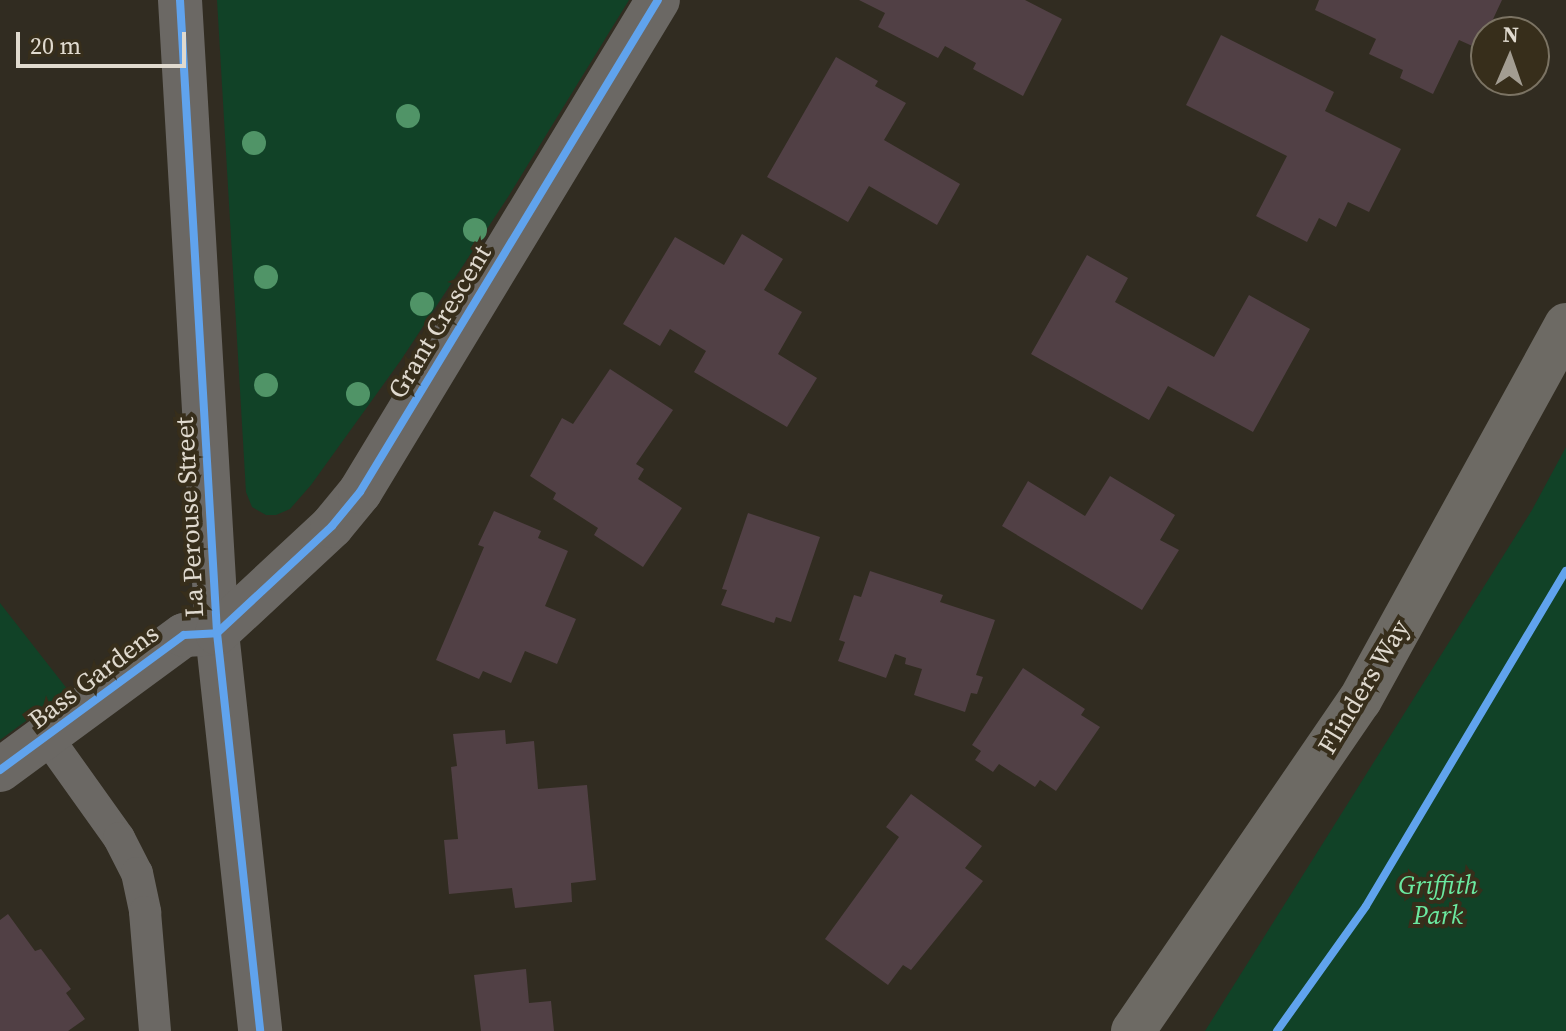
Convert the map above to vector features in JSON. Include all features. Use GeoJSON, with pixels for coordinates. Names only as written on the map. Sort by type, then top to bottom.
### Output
{"type":"FeatureCollection","features":[{"type":"Feature","properties":{"kind":"street","name":"La Perouse Street"},"geometry":{"type":"LineString","coordinates":[[180,0],[217,633],[260,1031]]}},
{"type":"Feature","properties":{"kind":"street","name":"Grant Crescent"},"geometry":{"type":"LineString","coordinates":[[217,633],[287,572],[360,492],[658,0]]}},
{"type":"Feature","properties":{"kind":"street","name":"Flinders Way"},"geometry":{"type":"LineString","coordinates":[[1133,1031],[1360,700],[1566,325]]}},
{"type":"Feature","properties":{"kind":"street","name":"Bass Gardens"},"geometry":{"type":"LineString","coordinates":[[0,770],[184,635],[217,633]]}},
{"type":"Feature","properties":{"kind":"lane"},"geometry":{"type":"LineString","coordinates":[[47,737],[119,838],[137,873],[145,912],[155,1031]]}},
{"type":"Feature","properties":{"kind":"green space"},"geometry":{"type":"Polygon","coordinates":[[[217,0],[629,0],[508,197],[401,360],[311,485],[290,509],[276,515],[266,515],[252,507],[246,492],[217,0]]]}},
{"type":"Feature","properties":{"kind":"green space","name":"Griffith Park"},"geometry":{"type":"Polygon","coordinates":[[[1566,447],[1566,1031],[1205,1031],[1532,510],[1566,447]]]}},
{"type":"Feature","properties":{"kind":"green space"},"geometry":{"type":"Polygon","coordinates":[[[0,603],[68,690],[0,740],[0,603]]]}},
{"type":"Feature","properties":{"kind":"building"},"geometry":{"type":"Polygon","coordinates":[[[859,0],[1025,0],[1062,19],[1023,96],[973,69],[976,63],[945,46],[938,58],[878,27],[885,13],[859,0]]]}},
{"type":"Feature","properties":{"kind":"building"},"geometry":{"type":"Polygon","coordinates":[[[1319,0],[1502,0],[1494,16],[1470,16],[1470,45],[1459,40],[1433,94],[1400,78],[1403,70],[1369,54],[1376,39],[1315,10],[1319,0]]]}},
{"type":"Feature","properties":{"kind":"building"},"geometry":{"type":"Polygon","coordinates":[[[1221,35],[1334,92],[1325,111],[1401,149],[1369,212],[1348,202],[1336,227],[1319,218],[1307,242],[1256,216],[1287,156],[1186,105],[1221,35]]]}},
{"type":"Feature","properties":{"kind":"building"},"geometry":{"type":"Polygon","coordinates":[[[836,57],[878,81],[875,86],[906,103],[884,140],[960,184],[937,225],[869,186],[848,222],[767,177],[836,57]]]}},
{"type":"Feature","properties":{"kind":"building"},"geometry":{"type":"Polygon","coordinates":[[[742,234],[783,259],[764,290],[802,312],[778,354],[817,378],[787,427],[694,372],[706,351],[670,329],[660,346],[623,324],[675,237],[724,265],[742,234]]]}},
{"type":"Feature","properties":{"kind":"building"},"geometry":{"type":"Polygon","coordinates":[[[1087,255],[1128,278],[1115,302],[1214,357],[1249,295],[1310,329],[1253,432],[1168,386],[1149,420],[1031,354],[1087,255]]]}},
{"type":"Feature","properties":{"kind":"building"},"geometry":{"type":"Polygon","coordinates":[[[610,369],[673,410],[636,464],[644,469],[638,479],[682,508],[643,567],[594,535],[598,528],[553,499],[556,493],[530,476],[562,418],[573,424],[610,369]]]}},
{"type":"Feature","properties":{"kind":"building"},"geometry":{"type":"Polygon","coordinates":[[[1110,476],[1175,515],[1160,540],[1179,550],[1142,610],[1002,526],[1028,481],[1085,516],[1110,476]]]}},
{"type":"Feature","properties":{"kind":"building"},"geometry":{"type":"Polygon","coordinates":[[[494,511],[541,531],[538,538],[568,551],[545,606],[576,619],[557,664],[525,651],[511,683],[483,671],[479,679],[436,660],[484,547],[478,545],[494,511]]]}},
{"type":"Feature","properties":{"kind":"building"},"geometry":{"type":"Polygon","coordinates":[[[748,513],[820,537],[791,622],[776,617],[774,623],[721,605],[727,590],[722,589],[748,513]]]}},
{"type":"Feature","properties":{"kind":"building"},"geometry":{"type":"Polygon","coordinates":[[[870,571],[943,595],[940,602],[995,620],[976,675],[983,677],[977,694],[971,693],[965,712],[914,695],[922,669],[905,664],[906,658],[895,654],[886,678],[838,661],[845,642],[839,640],[854,595],[861,597],[870,571]]]}},
{"type":"Feature","properties":{"kind":"building"},"geometry":{"type":"Polygon","coordinates":[[[1023,668],[1085,709],[1081,715],[1100,727],[1056,791],[1040,780],[1035,787],[999,764],[993,772],[975,760],[981,751],[972,745],[1023,668]]]}},
{"type":"Feature","properties":{"kind":"building"},"geometry":{"type":"Polygon","coordinates":[[[505,730],[506,744],[534,741],[538,789],[587,785],[596,880],[571,883],[572,902],[515,908],[512,888],[449,894],[444,840],[458,839],[451,767],[457,766],[453,734],[505,730]]]}},
{"type":"Feature","properties":{"kind":"building"},"geometry":{"type":"Polygon","coordinates":[[[911,794],[982,846],[965,868],[983,881],[911,970],[903,965],[888,985],[825,939],[899,837],[886,827],[911,794]]]}},
{"type":"Feature","properties":{"kind":"building"},"geometry":{"type":"Polygon","coordinates":[[[8,914],[35,951],[41,949],[71,989],[66,993],[85,1019],[68,1031],[0,1031],[0,920],[8,914]]]}},
{"type":"Feature","properties":{"kind":"building"},"geometry":{"type":"Polygon","coordinates":[[[526,969],[529,1003],[551,1001],[554,1031],[481,1031],[474,975],[526,969]]]}},
{"type":"Feature","properties":{"kind":"cycle path"},"geometry":{"type":"LineString","coordinates":[[180,0],[217,633],[260,1031]]}},
{"type":"Feature","properties":{"kind":"cycle path"},"geometry":{"type":"LineString","coordinates":[[0,770],[184,635],[217,633],[332,526],[360,492],[658,0]]}},
{"type":"Feature","properties":{"kind":"cycle path"},"geometry":{"type":"LineString","coordinates":[[1277,1031],[1366,906],[1566,571]]}}]}
